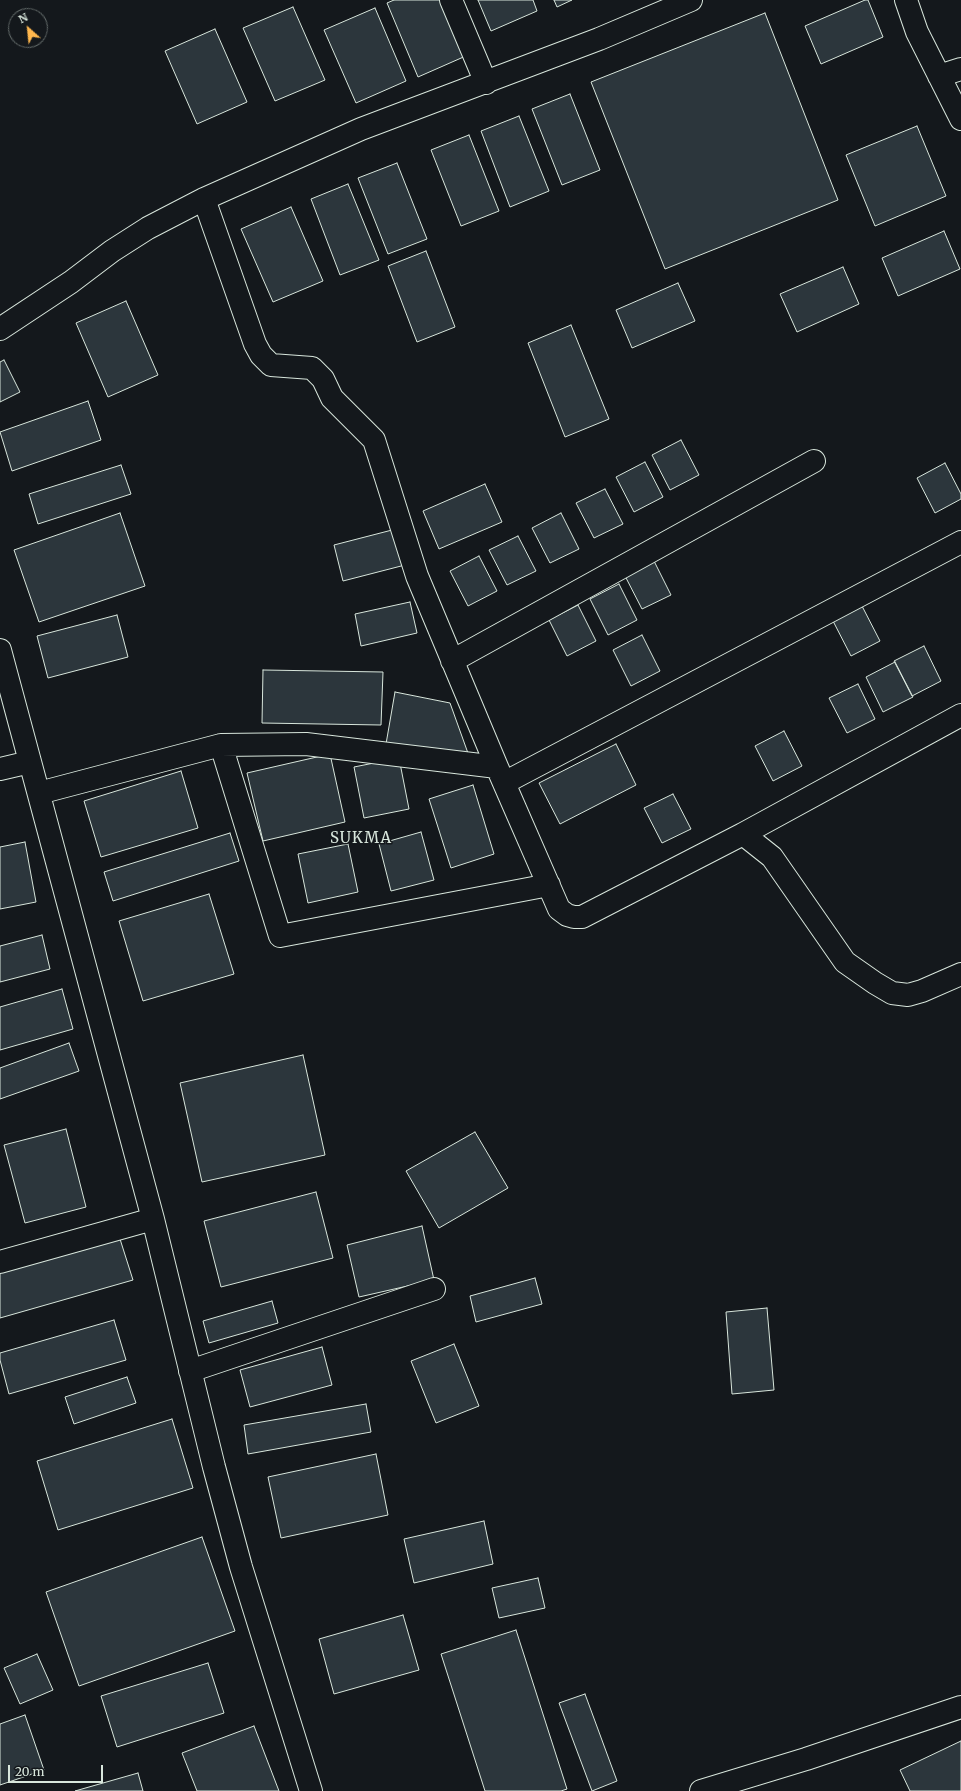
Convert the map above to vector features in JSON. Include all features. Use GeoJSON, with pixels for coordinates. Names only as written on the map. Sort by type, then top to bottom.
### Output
{"type":"FeatureCollection","features":[{"type":"Feature","properties":{"kind":"street"},"geometry":{"type":"LineString","coordinates":[[451,0],[486,83]]}},
{"type":"Feature","properties":{"kind":"street"},"geometry":{"type":"LineString","coordinates":[[0,329],[71,282],[112,251],[148,228],[204,199],[362,129],[486,83],[690,0]]}},
{"type":"Feature","properties":{"kind":"street"},"geometry":{"type":"LineString","coordinates":[[906,0],[917,32],[961,119]]}},
{"type":"Feature","properties":{"kind":"street"},"geometry":{"type":"LineString","coordinates":[[939,76],[961,69]]}},
{"type":"Feature","properties":{"kind":"street"},"geometry":{"type":"LineString","coordinates":[[204,199],[256,344],[261,354],[271,365],[312,368],[323,379],[332,398],[374,440],[417,576],[500,775],[559,909],[567,915],[582,917],[743,834],[961,716]]}},
{"type":"Feature","properties":{"kind":"street"},"geometry":{"type":"LineString","coordinates":[[452,661],[814,461]]}},
{"type":"Feature","properties":{"kind":"street"},"geometry":{"type":"LineString","coordinates":[[39,793],[221,745],[306,744],[500,775],[961,542]]}},
{"type":"Feature","properties":{"kind":"street"},"geometry":{"type":"LineString","coordinates":[[0,650],[153,1218],[190,1371],[241,1568],[311,1791]]}},
{"type":"Feature","properties":{"kind":"street"},"geometry":{"type":"LineString","coordinates":[[221,745],[280,936],[549,885]]}},
{"type":"Feature","properties":{"kind":"street"},"geometry":{"type":"LineString","coordinates":[[0,769],[30,762]]}},
{"type":"Feature","properties":{"kind":"street"},"geometry":{"type":"LineString","coordinates":[[743,834],[772,857],[845,962],[875,983],[892,993],[908,994],[922,991],[961,974]]}},
{"type":"Feature","properties":{"kind":"street"},"geometry":{"type":"LineString","coordinates":[[0,1262],[153,1218]]}},
{"type":"Feature","properties":{"kind":"street"},"geometry":{"type":"LineString","coordinates":[[190,1371],[434,1289]]}},
{"type":"Feature","properties":{"kind":"street"},"geometry":{"type":"LineString","coordinates":[[701,1791],[806,1759],[961,1707]]}},
{"type":"Feature","properties":{"kind":"building"},"geometry":{"type":"Polygon","coordinates":[[[394,0],[444,0],[468,55],[418,77],[387,3],[394,0]]]}},
{"type":"Feature","properties":{"kind":"building"},"geometry":{"type":"Polygon","coordinates":[[[478,0],[533,0],[537,11],[491,31],[478,0]]]}},
{"type":"Feature","properties":{"kind":"building"},"geometry":{"type":"Polygon","coordinates":[[[554,0],[572,0],[557,7],[554,0]]]}},
{"type":"Feature","properties":{"kind":"building"},"geometry":{"type":"Polygon","coordinates":[[[868,0],[883,37],[821,64],[805,26],[868,0]]]}},
{"type":"Feature","properties":{"kind":"building"},"geometry":{"type":"Polygon","coordinates":[[[293,7],[325,80],[275,101],[243,28],[293,7]]]}},
{"type":"Feature","properties":{"kind":"building"},"geometry":{"type":"Polygon","coordinates":[[[375,8],[406,81],[356,103],[324,30],[375,8]]]}},
{"type":"Feature","properties":{"kind":"building"},"geometry":{"type":"Polygon","coordinates":[[[765,13],[838,200],[665,269],[591,82],[765,13]]]}},
{"type":"Feature","properties":{"kind":"building"},"geometry":{"type":"Polygon","coordinates":[[[215,29],[247,102],[197,124],[165,51],[215,29]]]}},
{"type":"Feature","properties":{"kind":"building"},"geometry":{"type":"Polygon","coordinates":[[[570,94],[600,170],[562,185],[532,109],[570,94]]]}},
{"type":"Feature","properties":{"kind":"building"},"geometry":{"type":"Polygon","coordinates":[[[519,116],[549,191],[510,207],[481,131],[519,116]]]}},
{"type":"Feature","properties":{"kind":"building"},"geometry":{"type":"Polygon","coordinates":[[[917,126],[946,196],[875,226],[846,155],[917,126]]]}},
{"type":"Feature","properties":{"kind":"building"},"geometry":{"type":"Polygon","coordinates":[[[469,135],[499,211],[461,226],[431,150],[469,135]]]}},
{"type":"Feature","properties":{"kind":"building"},"geometry":{"type":"Polygon","coordinates":[[[397,163],[427,239],[388,254],[358,178],[397,163]]]}},
{"type":"Feature","properties":{"kind":"building"},"geometry":{"type":"Polygon","coordinates":[[[348,184],[379,260],[340,275],[311,199],[348,184]]]}},
{"type":"Feature","properties":{"kind":"building"},"geometry":{"type":"Polygon","coordinates":[[[291,207],[323,281],[273,302],[241,229],[291,207]]]}},
{"type":"Feature","properties":{"kind":"building"},"geometry":{"type":"Polygon","coordinates":[[[944,231],[960,269],[898,296],[882,258],[944,231]]]}},
{"type":"Feature","properties":{"kind":"building"},"geometry":{"type":"Polygon","coordinates":[[[426,251],[455,327],[417,342],[388,266],[426,251]]]}},
{"type":"Feature","properties":{"kind":"building"},"geometry":{"type":"Polygon","coordinates":[[[843,267],[859,304],[797,332],[780,294],[843,267]]]}},
{"type":"Feature","properties":{"kind":"building"},"geometry":{"type":"Polygon","coordinates":[[[678,283],[695,321],[632,348],[616,310],[678,283]]]}},
{"type":"Feature","properties":{"kind":"building"},"geometry":{"type":"Polygon","coordinates":[[[126,301],[158,375],[108,397],[76,323],[126,301]]]}},
{"type":"Feature","properties":{"kind":"building"},"geometry":{"type":"Polygon","coordinates":[[[571,325],[609,419],[565,437],[528,343],[571,325]]]}},
{"type":"Feature","properties":{"kind":"building"},"geometry":{"type":"Polygon","coordinates":[[[4,360],[20,392],[0,402],[0,362],[4,360]]]}},
{"type":"Feature","properties":{"kind":"building"},"geometry":{"type":"Polygon","coordinates":[[[88,401],[101,440],[12,471],[0,432],[88,401]]]}},
{"type":"Feature","properties":{"kind":"building"},"geometry":{"type":"Polygon","coordinates":[[[681,440],[699,475],[670,490],[652,455],[681,440]]]}},
{"type":"Feature","properties":{"kind":"building"},"geometry":{"type":"Polygon","coordinates":[[[645,462],[663,497],[634,512],[616,477],[645,462]]]}},
{"type":"Feature","properties":{"kind":"building"},"geometry":{"type":"Polygon","coordinates":[[[945,463],[961,494],[961,499],[935,513],[917,478],[945,463]]]}},
{"type":"Feature","properties":{"kind":"building"},"geometry":{"type":"Polygon","coordinates":[[[121,465],[131,494],[38,524],[29,494],[121,465]]]}},
{"type":"Feature","properties":{"kind":"building"},"geometry":{"type":"Polygon","coordinates":[[[485,484],[502,522],[439,549],[423,511],[485,484]]]}},
{"type":"Feature","properties":{"kind":"building"},"geometry":{"type":"Polygon","coordinates":[[[605,489],[623,524],[594,538],[576,503],[605,489]]]}},
{"type":"Feature","properties":{"kind":"building"},"geometry":{"type":"Polygon","coordinates":[[[120,513],[145,586],[39,622],[14,550],[120,513]]]}},
{"type":"Feature","properties":{"kind":"building"},"geometry":{"type":"Polygon","coordinates":[[[561,513],[579,549],[550,563],[532,528],[561,513]]]}},
{"type":"Feature","properties":{"kind":"building"},"geometry":{"type":"Polygon","coordinates":[[[396,529],[405,565],[343,581],[334,545],[396,529]]]}},
{"type":"Feature","properties":{"kind":"building"},"geometry":{"type":"Polygon","coordinates":[[[518,536],[536,571],[507,585],[489,550],[518,536]]]}},
{"type":"Feature","properties":{"kind":"building"},"geometry":{"type":"Polygon","coordinates":[[[479,556],[497,591],[468,606],[450,571],[479,556]]]}},
{"type":"Feature","properties":{"kind":"building"},"geometry":{"type":"Polygon","coordinates":[[[653,559],[671,595],[642,609],[624,574],[653,559]]]}},
{"type":"Feature","properties":{"kind":"building"},"geometry":{"type":"Polygon","coordinates":[[[619,584],[637,620],[608,635],[590,599],[619,584]]]}},
{"type":"Feature","properties":{"kind":"building"},"geometry":{"type":"Polygon","coordinates":[[[410,602],[417,633],[361,646],[355,614],[410,602]]]}},
{"type":"Feature","properties":{"kind":"building"},"geometry":{"type":"Polygon","coordinates":[[[578,605],[596,641],[567,656],[549,620],[578,605]]]}},
{"type":"Feature","properties":{"kind":"building"},"geometry":{"type":"Polygon","coordinates":[[[862,606],[880,641],[851,656],[833,621],[862,606]]]}},
{"type":"Feature","properties":{"kind":"building"},"geometry":{"type":"Polygon","coordinates":[[[117,615],[128,657],[48,678],[37,636],[117,615]]]}},
{"type":"Feature","properties":{"kind":"building"},"geometry":{"type":"Polygon","coordinates":[[[642,635],[660,671],[631,686],[613,650],[642,635]]]}},
{"type":"Feature","properties":{"kind":"building"},"geometry":{"type":"Polygon","coordinates":[[[924,646],[941,681],[912,696],[894,661],[924,646]]]}},
{"type":"Feature","properties":{"kind":"building"},"geometry":{"type":"Polygon","coordinates":[[[895,662],[913,697],[883,712],[866,677],[895,662]]]}},
{"type":"Feature","properties":{"kind":"building"},"geometry":{"type":"Polygon","coordinates":[[[263,670],[383,672],[381,725],[262,723],[263,670]]]}},
{"type":"Feature","properties":{"kind":"building"},"geometry":{"type":"Polygon","coordinates":[[[858,684],[875,719],[847,733],[829,698],[858,684]]]}},
{"type":"Feature","properties":{"kind":"building"},"geometry":{"type":"Polygon","coordinates":[[[395,692],[450,703],[469,756],[386,744],[395,692]]]}},
{"type":"Feature","properties":{"kind":"building"},"geometry":{"type":"Polygon","coordinates":[[[784,731],[802,766],[773,781],[755,746],[784,731]]]}},
{"type":"Feature","properties":{"kind":"building"},"geometry":{"type":"Polygon","coordinates":[[[616,744],[636,785],[560,824],[539,783],[616,744]]]}},
{"type":"Feature","properties":{"kind":"building"},"geometry":{"type":"Polygon","coordinates":[[[330,754],[345,822],[263,841],[247,773],[330,754]]]}},
{"type":"Feature","properties":{"kind":"building"},"geometry":{"type":"Polygon","coordinates":[[[399,758],[409,809],[364,818],[354,767],[399,758]]]}},
{"type":"Feature","properties":{"kind":"building"},"geometry":{"type":"Polygon","coordinates":[[[181,771],[198,828],[101,857],[84,801],[181,771]]]}},
{"type":"Feature","properties":{"kind":"building"},"geometry":{"type":"Polygon","coordinates":[[[473,785],[494,854],[451,868],[429,799],[473,785]]]}},
{"type":"Feature","properties":{"kind":"building"},"geometry":{"type":"Polygon","coordinates":[[[673,794],[691,829],[662,843],[644,808],[673,794]]]}},
{"type":"Feature","properties":{"kind":"building"},"geometry":{"type":"Polygon","coordinates":[[[421,832],[434,880],[391,891],[379,844],[421,832]]]}},
{"type":"Feature","properties":{"kind":"building"},"geometry":{"type":"Polygon","coordinates":[[[230,833],[239,861],[113,901],[104,872],[230,833]]]}},
{"type":"Feature","properties":{"kind":"building"},"geometry":{"type":"Polygon","coordinates":[[[25,842],[36,902],[0,909],[0,847],[25,842]]]}},
{"type":"Feature","properties":{"kind":"building"},"geometry":{"type":"Polygon","coordinates":[[[348,844],[358,892],[308,903],[298,854],[348,844]]]}},
{"type":"Feature","properties":{"kind":"building"},"geometry":{"type":"Polygon","coordinates":[[[209,894],[234,974],[143,1001],[119,921],[209,894]]]}},
{"type":"Feature","properties":{"kind":"building"},"geometry":{"type":"Polygon","coordinates":[[[42,935],[50,969],[0,982],[0,946],[42,935]]]}},
{"type":"Feature","properties":{"kind":"building"},"geometry":{"type":"Polygon","coordinates":[[[62,989],[73,1029],[0,1050],[0,1007],[62,989]]]}},
{"type":"Feature","properties":{"kind":"building"},"geometry":{"type":"Polygon","coordinates":[[[69,1043],[79,1071],[0,1099],[0,1068],[69,1043]]]}},
{"type":"Feature","properties":{"kind":"building"},"geometry":{"type":"Polygon","coordinates":[[[303,1055],[325,1155],[202,1182],[180,1083],[303,1055]]]}},
{"type":"Feature","properties":{"kind":"building"},"geometry":{"type":"Polygon","coordinates":[[[66,1129],[86,1207],[25,1223],[4,1145],[66,1129]]]}},
{"type":"Feature","properties":{"kind":"building"},"geometry":{"type":"Polygon","coordinates":[[[475,1132],[508,1188],[439,1228],[406,1171],[475,1132]]]}},
{"type":"Feature","properties":{"kind":"building"},"geometry":{"type":"Polygon","coordinates":[[[316,1192],[333,1258],[221,1287],[204,1221],[316,1192]]]}},
{"type":"Feature","properties":{"kind":"building"},"geometry":{"type":"Polygon","coordinates":[[[422,1226],[434,1280],[359,1297],[347,1245],[422,1226]]]}},
{"type":"Feature","properties":{"kind":"building"},"geometry":{"type":"Polygon","coordinates":[[[120,1239],[133,1280],[0,1318],[0,1273],[120,1239]]]}},
{"type":"Feature","properties":{"kind":"building"},"geometry":{"type":"Polygon","coordinates":[[[535,1278],[542,1304],[476,1322],[470,1296],[535,1278]]]}},
{"type":"Feature","properties":{"kind":"building"},"geometry":{"type":"Polygon","coordinates":[[[272,1301],[278,1323],[209,1343],[203,1321],[272,1301]]]}},
{"type":"Feature","properties":{"kind":"building"},"geometry":{"type":"Polygon","coordinates":[[[767,1308],[774,1390],[732,1394],[726,1312],[767,1308]]]}},
{"type":"Feature","properties":{"kind":"building"},"geometry":{"type":"Polygon","coordinates":[[[114,1320],[126,1360],[9,1394],[0,1360],[0,1353],[114,1320]]]}},
{"type":"Feature","properties":{"kind":"building"},"geometry":{"type":"Polygon","coordinates":[[[454,1344],[479,1406],[436,1423],[411,1361],[454,1344]]]}},
{"type":"Feature","properties":{"kind":"building"},"geometry":{"type":"Polygon","coordinates":[[[322,1347],[332,1385],[250,1407],[240,1370],[322,1347]]]}},
{"type":"Feature","properties":{"kind":"building"},"geometry":{"type":"Polygon","coordinates":[[[127,1377],[136,1403],[74,1424],[65,1397],[127,1377]]]}},
{"type":"Feature","properties":{"kind":"building"},"geometry":{"type":"Polygon","coordinates":[[[366,1404],[371,1432],[248,1454],[244,1425],[366,1404]]]}},
{"type":"Feature","properties":{"kind":"building"},"geometry":{"type":"Polygon","coordinates":[[[172,1419],[193,1488],[58,1530],[37,1461],[172,1419]]]}},
{"type":"Feature","properties":{"kind":"building"},"geometry":{"type":"Polygon","coordinates":[[[376,1454],[388,1515],[281,1538],[268,1477],[376,1454]]]}},
{"type":"Feature","properties":{"kind":"building"},"geometry":{"type":"Polygon","coordinates":[[[484,1521],[493,1564],[414,1583],[404,1539],[484,1521]]]}},
{"type":"Feature","properties":{"kind":"building"},"geometry":{"type":"Polygon","coordinates":[[[202,1537],[235,1631],[79,1686],[46,1592],[202,1537]]]}},
{"type":"Feature","properties":{"kind":"building"},"geometry":{"type":"Polygon","coordinates":[[[538,1578],[545,1608],[499,1618],[492,1588],[538,1578]]]}},
{"type":"Feature","properties":{"kind":"building"},"geometry":{"type":"Polygon","coordinates":[[[403,1615],[419,1670],[334,1694],[319,1639],[403,1615]]]}},
{"type":"Feature","properties":{"kind":"building"},"geometry":{"type":"Polygon","coordinates":[[[516,1630],[567,1789],[561,1791],[485,1791],[441,1654],[516,1630]]]}},
{"type":"Feature","properties":{"kind":"building"},"geometry":{"type":"Polygon","coordinates":[[[37,1654],[53,1690],[20,1704],[4,1668],[37,1654]]]}},
{"type":"Feature","properties":{"kind":"building"},"geometry":{"type":"Polygon","coordinates":[[[208,1663],[224,1713],[117,1747],[101,1696],[208,1663]]]}},
{"type":"Feature","properties":{"kind":"building"},"geometry":{"type":"Polygon","coordinates":[[[585,1694],[617,1781],[592,1791],[559,1703],[585,1694]]]}},
{"type":"Feature","properties":{"kind":"building"},"geometry":{"type":"Polygon","coordinates":[[[25,1715],[44,1770],[0,1785],[0,1724],[25,1715]]]}},
{"type":"Feature","properties":{"kind":"building"},"geometry":{"type":"Polygon","coordinates":[[[254,1726],[279,1791],[197,1791],[182,1753],[254,1726]]]}},
{"type":"Feature","properties":{"kind":"building"},"geometry":{"type":"Polygon","coordinates":[[[961,1741],[961,1791],[910,1791],[900,1770],[961,1741]]]}},
{"type":"Feature","properties":{"kind":"building"},"geometry":{"type":"Polygon","coordinates":[[[138,1773],[143,1791],[75,1791],[138,1773]]]}},
{"type":"Feature","properties":{"kind":"district","name":"SUKMA"},"geometry":{"type":"Point","coordinates":[361,839]}}]}
